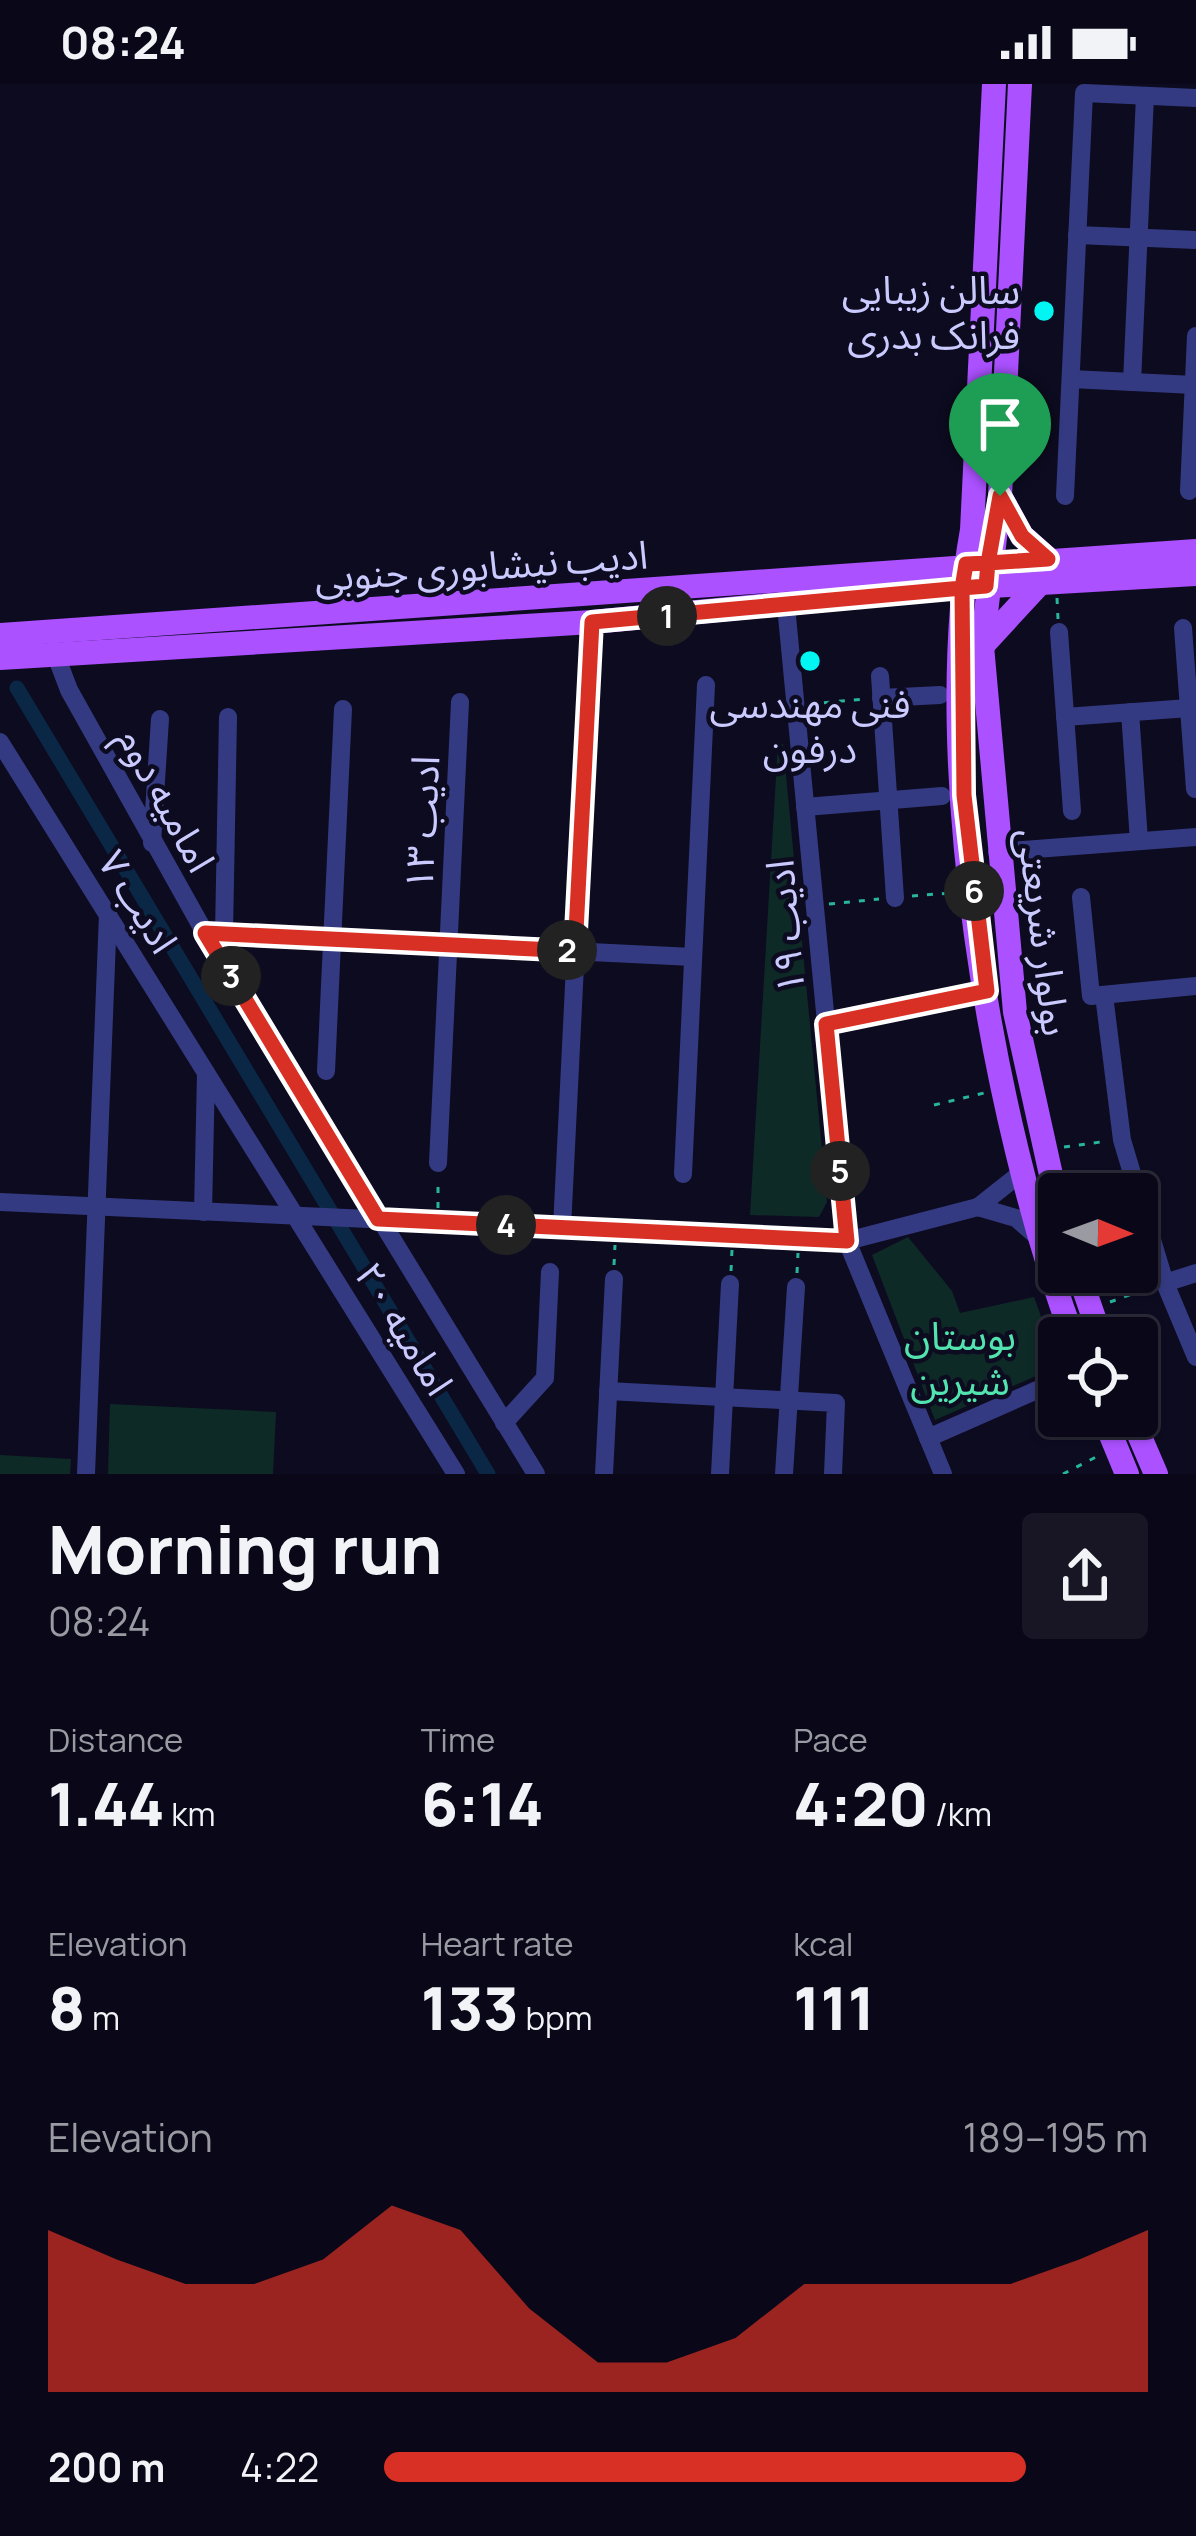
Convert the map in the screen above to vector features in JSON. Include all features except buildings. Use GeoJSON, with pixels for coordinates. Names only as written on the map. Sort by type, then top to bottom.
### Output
{"type":"FeatureCollection","features":[{"type":"Feature","properties":{"kind":"main road","name":"بولوار شریعتی"},"geometry":{"type":"LineString","coordinates":[[994,84],[964,795],[987,991],[1021,1173],[1038,1231]]}},
{"type":"Feature","properties":{"kind":"main road","name":"بولوار شریعتی"},"geometry":{"type":"LineString","coordinates":[[1020,84],[1000,496],[976,575],[997,852],[1015,1012],[1051,1173]]}},
{"type":"Feature","properties":{"kind":"main road"},"geometry":{"type":"LineString","coordinates":[[1000,496],[1048,574]]}},
{"type":"Feature","properties":{"kind":"main road"},"geometry":{"type":"LineString","coordinates":[[982,646],[1048,574],[1196,551]]}},
{"type":"Feature","properties":{"kind":"main road"},"geometry":{"type":"LineString","coordinates":[[976,575],[1196,574]]}},
{"type":"Feature","properties":{"kind":"main road","name":"ادیب نیشابوری جنوبی"},"geometry":{"type":"LineString","coordinates":[[0,658],[786,606],[976,575]]}},
{"type":"Feature","properties":{"kind":"main road","name":"ادیب نیشابوری جنوبی"},"geometry":{"type":"LineString","coordinates":[[0,635],[976,575]]}},
{"type":"Feature","properties":{"kind":"main road"},"geometry":{"type":"LineString","coordinates":[[1111,1437],[1127,1474]]}},
{"type":"Feature","properties":{"kind":"main road"},"geometry":{"type":"LineString","coordinates":[[1140,1437],[1156,1474]]}},
{"type":"Feature","properties":{"kind":"street"},"geometry":{"type":"LineString","coordinates":[[1065,496],[1077,235],[1093,90],[1196,98],[1196,84]]}},
{"type":"Feature","properties":{"kind":"street"},"geometry":{"type":"LineString","coordinates":[[1132,382],[1145,96]]}},
{"type":"Feature","properties":{"kind":"street"},"geometry":{"type":"LineString","coordinates":[[1077,235],[1196,241]]}},
{"type":"Feature","properties":{"kind":"street"},"geometry":{"type":"LineString","coordinates":[[1189,491],[1196,336]]}},
{"type":"Feature","properties":{"kind":"street"},"geometry":{"type":"LineString","coordinates":[[1071,380],[1194,385]]}},
{"type":"Feature","properties":{"kind":"street","name":"ادیب ۱۹"},"geometry":{"type":"LineString","coordinates":[[786,606],[847,1241],[943,1474]]}},
{"type":"Feature","properties":{"kind":"street"},"geometry":{"type":"LineString","coordinates":[[562,1228],[592,622]]}},
{"type":"Feature","properties":{"kind":"street"},"geometry":{"type":"LineString","coordinates":[[1183,628],[1195,790]]}},
{"type":"Feature","properties":{"kind":"street"},"geometry":{"type":"LineString","coordinates":[[1059,632],[1072,812]]}},
{"type":"Feature","properties":{"kind":"street","name":"امامیه دوم"},"geometry":{"type":"LineString","coordinates":[[55,653],[69,690],[152,843],[214,934],[378,1219]]}},
{"type":"Feature","properties":{"kind":"street"},"geometry":{"type":"LineString","coordinates":[[880,676],[895,898]]}},
{"type":"Feature","properties":{"kind":"street"},"geometry":{"type":"LineString","coordinates":[[683,1174],[706,686]]}},
{"type":"Feature","properties":{"kind":"street"},"geometry":{"type":"LineString","coordinates":[[880,698],[940,695]]}},
{"type":"Feature","properties":{"kind":"street","name":"ادیب ۱۳"},"geometry":{"type":"LineString","coordinates":[[438,1162],[460,702]]}},
{"type":"Feature","properties":{"kind":"street"},"geometry":{"type":"LineString","coordinates":[[1065,717],[1189,708]]}},
{"type":"Feature","properties":{"kind":"street"},"geometry":{"type":"LineString","coordinates":[[326,1071],[343,710]]}},
{"type":"Feature","properties":{"kind":"street"},"geometry":{"type":"LineString","coordinates":[[1130,712],[1139,841]]}},
{"type":"Feature","properties":{"kind":"street"},"geometry":{"type":"LineString","coordinates":[[228,717],[214,934],[693,956]]}},
{"type":"Feature","properties":{"kind":"street"},"geometry":{"type":"LineString","coordinates":[[152,843],[160,719]]}},
{"type":"Feature","properties":{"kind":"street","name":"ادیب ۷"},"geometry":{"type":"LineString","coordinates":[[0,742],[298,1217]]}},
{"type":"Feature","properties":{"kind":"street"},"geometry":{"type":"LineString","coordinates":[[806,807],[942,796]]}},
{"type":"Feature","properties":{"kind":"street"},"geometry":{"type":"LineString","coordinates":[[997,852],[1196,836]]}},
{"type":"Feature","properties":{"kind":"street"},"geometry":{"type":"LineString","coordinates":[[1081,896],[1122,1140],[1165,1283],[1196,1357]]}},
{"type":"Feature","properties":{"kind":"street"},"geometry":{"type":"LineString","coordinates":[[86,1474],[108,914]]}},
{"type":"Feature","properties":{"kind":"street"},"geometry":{"type":"LineString","coordinates":[[1098,995],[1196,986]]}},
{"type":"Feature","properties":{"kind":"street"},"geometry":{"type":"LineString","coordinates":[[826,1024],[987,991]]}},
{"type":"Feature","properties":{"kind":"street"},"geometry":{"type":"LineString","coordinates":[[202,1212],[206,1070]]}},
{"type":"Feature","properties":{"kind":"street"},"geometry":{"type":"LineString","coordinates":[[0,1202],[847,1241],[978,1207],[1021,1173]]}},
{"type":"Feature","properties":{"kind":"street"},"geometry":{"type":"LineString","coordinates":[[978,1207],[1016,1218],[1038,1236]]}},
{"type":"Feature","properties":{"kind":"street","name":"امامیه ۲۰"},"geometry":{"type":"LineString","coordinates":[[298,1217],[456,1474]]}},
{"type":"Feature","properties":{"kind":"street","name":"امامیه ۲۰"},"geometry":{"type":"LineString","coordinates":[[378,1219],[536,1474]]}},
{"type":"Feature","properties":{"kind":"street"},"geometry":{"type":"LineString","coordinates":[[504,1423],[545,1378],[550,1272]]}},
{"type":"Feature","properties":{"kind":"street"},"geometry":{"type":"LineString","coordinates":[[1165,1283],[1196,1273]]}},
{"type":"Feature","properties":{"kind":"street"},"geometry":{"type":"LineString","coordinates":[[604,1474],[614,1279]]}},
{"type":"Feature","properties":{"kind":"street"},"geometry":{"type":"LineString","coordinates":[[720,1474],[730,1284]]}},
{"type":"Feature","properties":{"kind":"street"},"geometry":{"type":"LineString","coordinates":[[784,1474],[796,1287]]}},
{"type":"Feature","properties":{"kind":"street"},"geometry":{"type":"LineString","coordinates":[[928,1438],[1037,1390]]}},
{"type":"Feature","properties":{"kind":"street"},"geometry":{"type":"LineString","coordinates":[[608,1391],[836,1402],[832,1474]]}},
{"type":"Feature","properties":{"kind":"path"},"geometry":{"type":"LineString","coordinates":[[1048,574],[1059,632]]}},
{"type":"Feature","properties":{"kind":"path"},"geometry":{"type":"LineString","coordinates":[[796,705],[880,698]]}},
{"type":"Feature","properties":{"kind":"path"},"geometry":{"type":"LineString","coordinates":[[934,1105],[1004,1089]]}},
{"type":"Feature","properties":{"kind":"path"},"geometry":{"type":"LineString","coordinates":[[1062,1148],[1122,1140]]}},
{"type":"Feature","properties":{"kind":"path"},"geometry":{"type":"LineString","coordinates":[[438,1162],[438,1222]]}},
{"type":"Feature","properties":{"kind":"path"},"geometry":{"type":"LineString","coordinates":[[614,1279],[616,1230]]}},
{"type":"Feature","properties":{"kind":"path"},"geometry":{"type":"LineString","coordinates":[[730,1284],[734,1236]]}},
{"type":"Feature","properties":{"kind":"path"},"geometry":{"type":"LineString","coordinates":[[796,1287],[799,1239]]}},
{"type":"Feature","properties":{"kind":"path"},"geometry":{"type":"LineString","coordinates":[[1108,1302],[1165,1283]]}},
{"type":"Feature","properties":{"kind":"path"},"geometry":{"type":"LineString","coordinates":[[1063,1474],[1115,1447]]}},
{"type":"Feature","properties":{"kind":"green space"},"geometry":{"type":"Polygon","coordinates":[[[778,743],[783,744],[827,1202],[819,1217],[750,1215],[778,743]]]}},
{"type":"Feature","properties":{"kind":"green space","name":"بوستان شیرین"},"geometry":{"type":"Polygon","coordinates":[[[908,1237],[952,1291],[960,1313],[1034,1297],[1041,1317],[1038,1375],[935,1420],[872,1255],[908,1237]]]}},
{"type":"Feature","properties":{"kind":"green space"},"geometry":{"type":"Polygon","coordinates":[[[110,1404],[276,1412],[273,1474],[108,1474],[110,1404]]]}},
{"type":"Feature","properties":{"kind":"green space"},"geometry":{"type":"Polygon","coordinates":[[[0,1455],[71,1459],[70,1474],[0,1474],[0,1455]]]}},
{"type":"Feature","properties":{"kind":"waterway"},"geometry":{"type":"LineString","coordinates":[[17,688],[488,1474]]}},
{"type":"Feature","properties":{"kind":"place","name":"سالن زیبایی فرانک بدری"},"geometry":{"type":"Point","coordinates":[1044,311]}},
{"type":"Feature","properties":{"kind":"place","name":"فنی مهندسی درفون"},"geometry":{"type":"Point","coordinates":[810,661]}},
{"type":"Feature","properties":{"kind":"route"},"geometry":{"type":"LineString","coordinates":[[1000,496],[988,563],[966,564],[962,588],[592,622],[575,951],[205,933],[378,1219],[847,1241],[826,1024],[987,991],[964,795],[962,588],[986,586],[988,563],[1048,559],[1022,536],[1000,496]]}}]}
